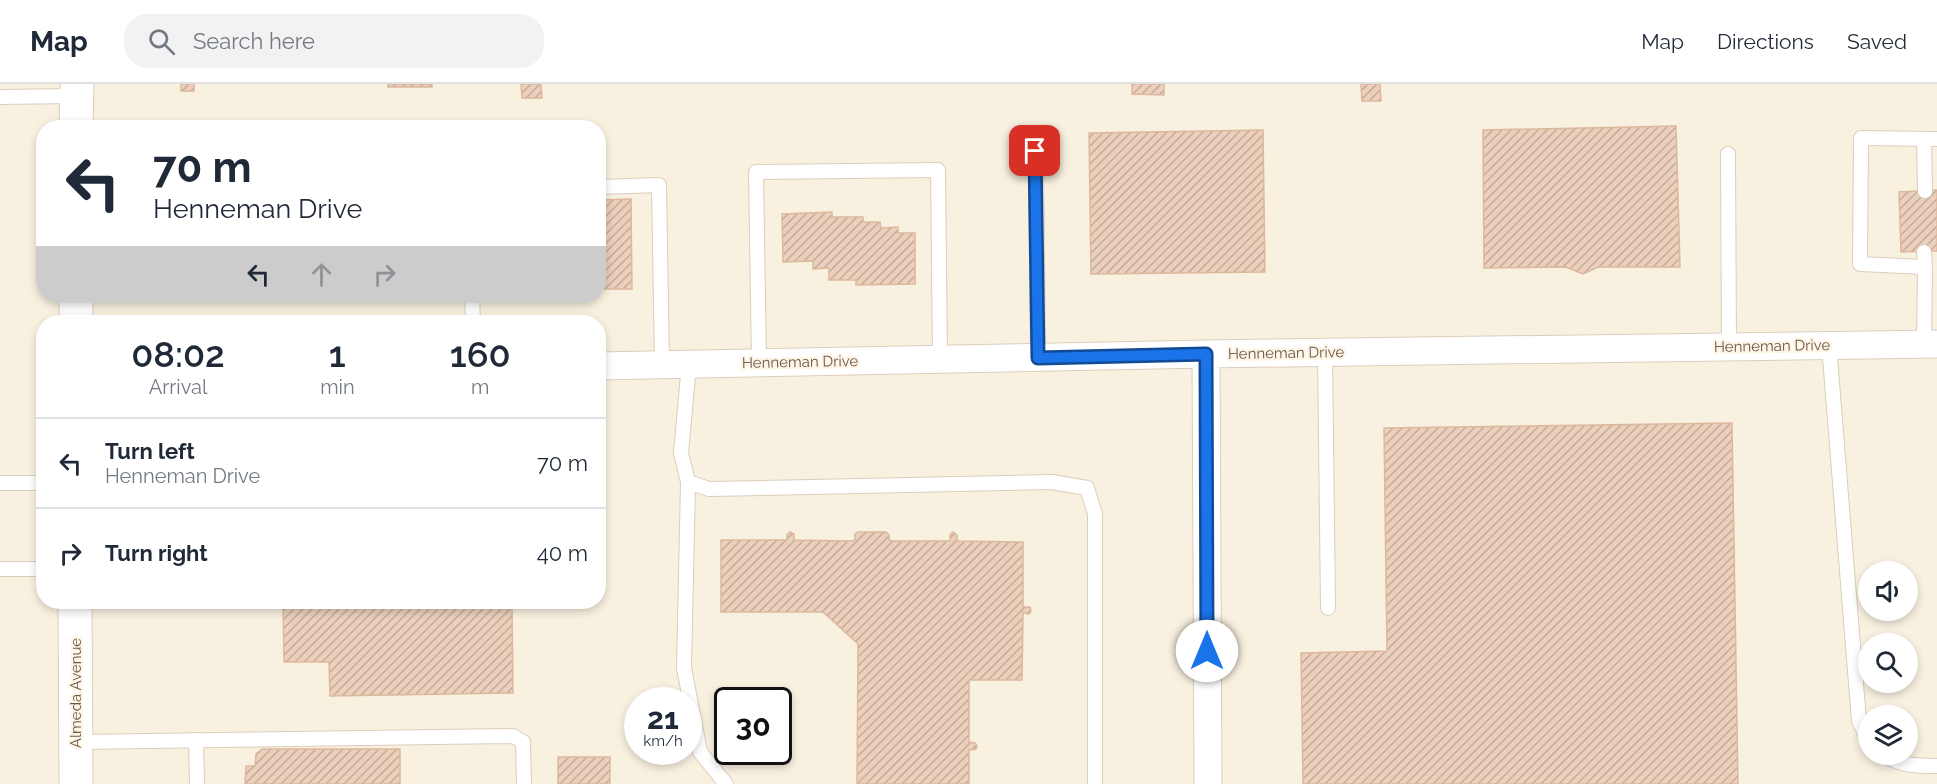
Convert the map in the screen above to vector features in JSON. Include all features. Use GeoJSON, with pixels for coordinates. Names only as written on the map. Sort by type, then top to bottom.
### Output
{"type":"FeatureCollection","features":[{"type":"Feature","properties":{"kind":"street","name":"Henneman Drive"},"geometry":{"type":"LineString","coordinates":[[606,366],[1206,354],[1930,344]]}},
{"type":"Feature","properties":{"kind":"street"},"geometry":{"type":"LineString","coordinates":[[1206,354],[1208,784]]}},
{"type":"Feature","properties":{"kind":"street","name":"Almeda Avenue"},"geometry":{"type":"LineString","coordinates":[[75,609],[76,784]]}},
{"type":"Feature","properties":{"kind":"lane"},"geometry":{"type":"LineString","coordinates":[[0,97],[76,102]]}},
{"type":"Feature","properties":{"kind":"lane"},"geometry":{"type":"LineString","coordinates":[[1924,191],[1931,139],[1861,138],[1860,264],[1925,267]]}},
{"type":"Feature","properties":{"kind":"lane"},"geometry":{"type":"LineString","coordinates":[[1035,151],[1038,358]]}},
{"type":"Feature","properties":{"kind":"lane"},"geometry":{"type":"LineString","coordinates":[[1728,154],[1729,347]]}},
{"type":"Feature","properties":{"kind":"lane"},"geometry":{"type":"LineString","coordinates":[[759,363],[756,172],[938,170],[940,359]]}},
{"type":"Feature","properties":{"kind":"lane"},"geometry":{"type":"LineString","coordinates":[[606,187],[659,185],[662,364]]}},
{"type":"Feature","properties":{"kind":"lane"},"geometry":{"type":"LineString","coordinates":[[1924,252],[1930,344]]}},
{"type":"Feature","properties":{"kind":"lane"},"geometry":{"type":"LineString","coordinates":[[1829,345],[1858,708]]}},
{"type":"Feature","properties":{"kind":"lane"},"geometry":{"type":"LineString","coordinates":[[1325,353],[1328,608]]}},
{"type":"Feature","properties":{"kind":"lane"},"geometry":{"type":"LineString","coordinates":[[689,364],[681,453],[688,482],[684,668],[700,752],[726,784]]}},
{"type":"Feature","properties":{"kind":"lane"},"geometry":{"type":"LineString","coordinates":[[688,482],[709,489],[1052,482],[1087,488],[1095,514],[1095,784]]}},
{"type":"Feature","properties":{"kind":"lane"},"geometry":{"type":"LineString","coordinates":[[0,483],[36,483]]}},
{"type":"Feature","properties":{"kind":"lane"},"geometry":{"type":"LineString","coordinates":[[0,569],[36,569]]}},
{"type":"Feature","properties":{"kind":"lane"},"geometry":{"type":"LineString","coordinates":[[76,742],[513,736],[523,742],[524,784]]}},
{"type":"Feature","properties":{"kind":"lane"},"geometry":{"type":"LineString","coordinates":[[196,740],[197,784]]}},
{"type":"Feature","properties":{"kind":"lane"},"geometry":{"type":"LineString","coordinates":[[1914,765],[1937,766]]}},
{"type":"Feature","properties":{"kind":"building"},"geometry":{"type":"Polygon","coordinates":[[[181,84],[194,84],[194,91],[181,91],[181,84]]]}},
{"type":"Feature","properties":{"kind":"building"},"geometry":{"type":"Polygon","coordinates":[[[388,84],[432,84],[432,87],[388,87],[388,84]]]}},
{"type":"Feature","properties":{"kind":"building"},"geometry":{"type":"Polygon","coordinates":[[[521,84],[541,84],[542,98],[522,98],[521,84]]]}},
{"type":"Feature","properties":{"kind":"building"},"geometry":{"type":"Polygon","coordinates":[[[1132,84],[1164,84],[1164,95],[1132,94],[1132,84]]]}},
{"type":"Feature","properties":{"kind":"building"},"geometry":{"type":"Polygon","coordinates":[[[1361,84],[1380,84],[1381,101],[1362,101],[1361,84]]]}},
{"type":"Feature","properties":{"kind":"building"},"geometry":{"type":"Polygon","coordinates":[[[1676,126],[1680,267],[1598,267],[1583,274],[1566,267],[1484,268],[1483,130],[1676,126]]]}},
{"type":"Feature","properties":{"kind":"building"},"geometry":{"type":"Polygon","coordinates":[[[1263,130],[1265,272],[1091,274],[1089,133],[1263,130]]]}},
{"type":"Feature","properties":{"kind":"building"},"geometry":{"type":"Polygon","coordinates":[[[1937,190],[1937,251],[1901,252],[1899,192],[1937,190]]]}},
{"type":"Feature","properties":{"kind":"building"},"geometry":{"type":"Polygon","coordinates":[[[631,199],[632,289],[606,289],[606,200],[631,199]]]}},
{"type":"Feature","properties":{"kind":"building"},"geometry":{"type":"Polygon","coordinates":[[[832,212],[832,217],[863,217],[863,222],[880,222],[881,228],[898,227],[898,233],[915,233],[915,284],[856,285],[856,280],[829,280],[829,268],[813,269],[813,261],[783,262],[782,214],[832,212]]]}},
{"type":"Feature","properties":{"kind":"building"},"geometry":{"type":"Polygon","coordinates":[[[1732,423],[1738,784],[1303,784],[1301,653],[1387,651],[1384,428],[1732,423]]]}},
{"type":"Feature","properties":{"kind":"building"},"geometry":{"type":"Polygon","coordinates":[[[790,532],[794,534],[794,540],[851,541],[855,540],[855,534],[858,532],[886,532],[889,540],[892,541],[950,541],[950,535],[953,532],[959,541],[1023,542],[1023,607],[1030,607],[1031,611],[1029,614],[1023,613],[1022,680],[969,680],[969,742],[977,746],[976,749],[969,750],[969,784],[857,784],[858,644],[823,612],[721,612],[721,540],[787,540],[790,532]]]}},
{"type":"Feature","properties":{"kind":"building"},"geometry":{"type":"Polygon","coordinates":[[[283,609],[512,609],[513,693],[330,696],[329,662],[284,662],[283,609]]]}},
{"type":"Feature","properties":{"kind":"building"},"geometry":{"type":"Polygon","coordinates":[[[262,749],[400,749],[400,784],[245,784],[246,766],[255,766],[256,754],[262,749]]]}},
{"type":"Feature","properties":{"kind":"building"},"geometry":{"type":"Polygon","coordinates":[[[558,757],[610,757],[610,784],[558,784],[558,757]]]}},
{"type":"Feature","properties":{"kind":"route"},"geometry":{"type":"LineString","coordinates":[[1035,151],[1038,358],[1206,354],[1207,651]]}}]}
